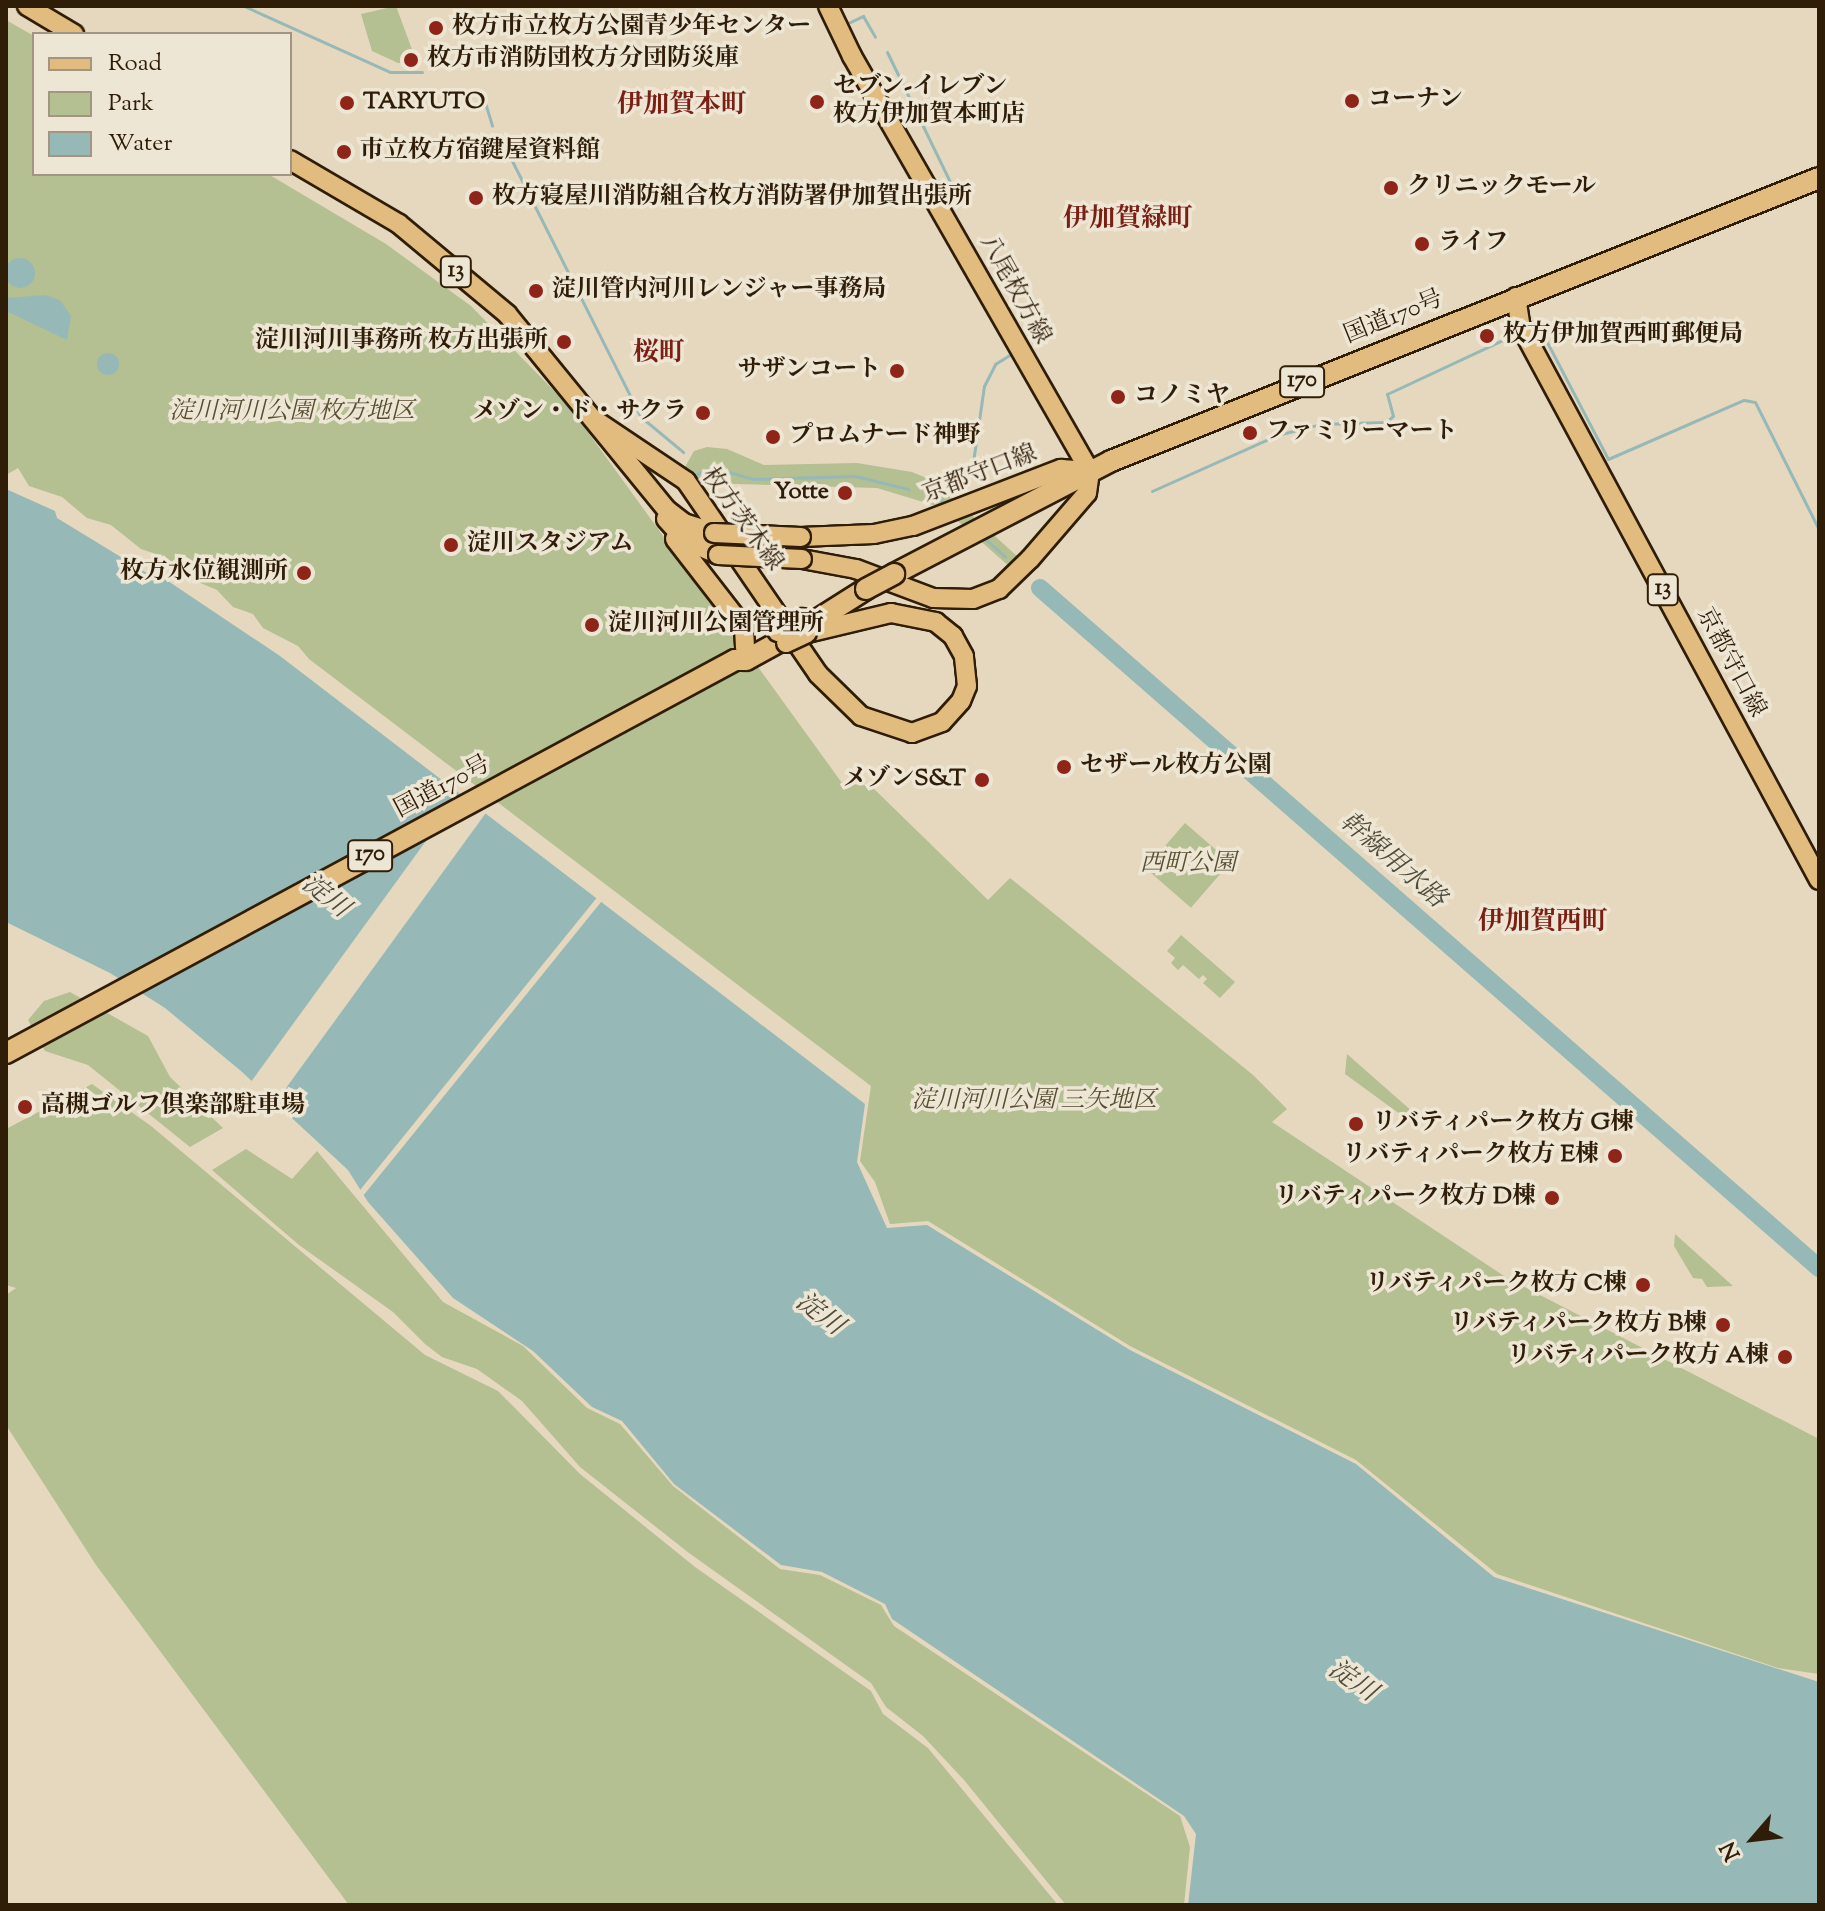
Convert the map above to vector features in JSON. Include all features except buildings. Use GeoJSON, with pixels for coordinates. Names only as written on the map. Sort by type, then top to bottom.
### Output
{"type":"FeatureCollection","features":[{"type":"Feature","properties":{"kind":"highway","name":"国道170号"},"geometry":{"type":"LineString","coordinates":[[6,1053],[741,655],[782,639],[866,589],[1090,471],[1516,297],[1819,178]]}},
{"type":"Feature","properties":{"kind":"main road"},"geometry":{"type":"LineString","coordinates":[[27,6],[71,32]]}},
{"type":"Feature","properties":{"kind":"main road","name":"八尾枚方線"},"geometry":{"type":"LineString","coordinates":[[828,6],[852,56],[1090,471]]}},
{"type":"Feature","properties":{"kind":"main road","name":"京都守口線"},"geometry":{"type":"LineString","coordinates":[[292,161],[423,243],[507,314],[592,418],[666,509],[684,523],[714,533],[801,537],[874,534],[938,517],[1061,469],[1090,471],[1087,493],[1010,580],[973,599],[946,601],[856,569],[802,559],[718,555],[685,540],[650,500],[592,418]]}},
{"type":"Feature","properties":{"kind":"main road","name":"京都守口線"},"geometry":{"type":"LineString","coordinates":[[1516,297],[1521,327],[1819,880]]}},
{"type":"Feature","properties":{"kind":"main road","name":"枚方茨木線"},"geometry":{"type":"LineString","coordinates":[[592,418],[686,481],[818,674],[861,716],[912,733],[942,722],[964,694],[964,656],[953,636],[925,618],[891,613],[805,626]]}},
{"type":"Feature","properties":{"kind":"main road"},"geometry":{"type":"LineString","coordinates":[[650,500],[744,628],[741,655]]}},
{"type":"Feature","properties":{"kind":"green space"},"geometry":{"type":"Polygon","coordinates":[[[396,6],[417,63],[398,63],[372,51],[361,14],[396,6]]]}},
{"type":"Feature","properties":{"kind":"green space"},"geometry":{"type":"Polygon","coordinates":[[[6,20],[32,35],[32,176],[271,176],[386,244],[471,306],[569,406],[842,783],[871,786],[988,900],[1010,878],[1253,1075],[1287,1109],[1272,1122],[1507,1278],[1819,1439],[1819,1674],[1778,1668],[1497,1574],[1356,1460],[1130,1346],[928,1221],[890,1224],[875,1182],[860,1161],[871,1086],[309,659],[298,646],[263,628],[253,614],[233,607],[217,590],[184,576],[165,557],[141,549],[111,525],[87,518],[62,497],[29,486],[18,468],[6,475],[6,20]]]}},
{"type":"Feature","properties":{"kind":"green space"},"geometry":{"type":"Polygon","coordinates":[[[707,447],[727,449],[764,465],[857,463],[912,472],[934,481],[1019,558],[1010,567],[943,508],[877,488],[700,483],[685,467],[694,451],[707,447]]]}},
{"type":"Feature","properties":{"kind":"green space","name":"西町公園"},"geometry":{"type":"Polygon","coordinates":[[[1185,823],[1230,862],[1191,908],[1146,868],[1185,823]]]}},
{"type":"Feature","properties":{"kind":"green space"},"geometry":{"type":"Polygon","coordinates":[[[1181,935],[1235,982],[1220,998],[1203,983],[1207,979],[1203,975],[1199,979],[1183,965],[1178,970],[1171,963],[1175,958],[1167,951],[1181,935]]]}},
{"type":"Feature","properties":{"kind":"green space"},"geometry":{"type":"Polygon","coordinates":[[[70,992],[148,1036],[170,1077],[223,1128],[190,1147],[88,1065],[45,1051],[28,1020],[44,1001],[70,992]]]}},
{"type":"Feature","properties":{"kind":"green space"},"geometry":{"type":"Polygon","coordinates":[[[1347,1054],[1414,1113],[1404,1117],[1345,1074],[1347,1054]]]}},
{"type":"Feature","properties":{"kind":"green space"},"geometry":{"type":"Polygon","coordinates":[[[92,1084],[151,1126],[425,1355],[498,1391],[580,1474],[695,1567],[871,1691],[883,1714],[928,1748],[1058,1905],[349,1905],[96,1565],[6,1425],[6,1295],[16,1288],[6,1285],[6,1129],[92,1084]]]}},
{"type":"Feature","properties":{"kind":"green space"},"geometry":{"type":"Polygon","coordinates":[[[246,1149],[292,1179],[317,1151],[443,1302],[523,1346],[587,1408],[620,1424],[673,1486],[780,1569],[820,1575],[881,1605],[894,1626],[1180,1816],[1190,1847],[1184,1905],[1066,1905],[964,1780],[923,1736],[886,1707],[871,1683],[689,1553],[580,1467],[522,1401],[477,1369],[442,1357],[393,1312],[299,1245],[212,1170],[246,1149]]]}},
{"type":"Feature","properties":{"kind":"green space"},"geometry":{"type":"Polygon","coordinates":[[[1675,1234],[1733,1286],[1707,1287],[1702,1279],[1693,1278],[1674,1246],[1675,1234]]]}},
{"type":"Feature","properties":{"kind":"water"},"geometry":{"type":"Polygon","coordinates":[[[20,258],[26,259],[34,267],[34,279],[26,287],[20,288],[14,287],[6,279],[5,273],[6,267],[14,259],[20,258]]]}},
{"type":"Feature","properties":{"kind":"water"},"geometry":{"type":"Polygon","coordinates":[[[45,295],[60,300],[71,316],[67,340],[6,311],[6,298],[45,295]]]}},
{"type":"Feature","properties":{"kind":"water"},"geometry":{"type":"Polygon","coordinates":[[[104,353],[112,353],[119,364],[112,375],[104,375],[97,368],[97,360],[104,353]]]}},
{"type":"Feature","properties":{"kind":"water","name":"淀川"},"geometry":{"type":"Polygon","coordinates":[[[6,489],[55,511],[57,518],[152,576],[159,575],[280,656],[865,1104],[857,1162],[887,1228],[927,1225],[1130,1350],[1356,1464],[1494,1577],[1819,1682],[1819,1905],[1188,1905],[1196,1834],[1184,1816],[892,1619],[885,1604],[822,1572],[781,1565],[674,1484],[622,1421],[592,1407],[533,1351],[453,1298],[368,1202],[348,1170],[241,1071],[165,1008],[110,973],[6,922],[6,489]]]}},
{"type":"Feature","properties":{"kind":"pier"},"geometry":{"type":"Polygon","coordinates":[[[463,790],[489,809],[254,1132],[228,1113],[463,790]]]}},
{"type":"Feature","properties":{"kind":"pier"},"geometry":{"type":"Polygon","coordinates":[[[599,895],[604,899],[360,1200],[355,1196],[599,895]]]}},
{"type":"Feature","properties":{"kind":"waterway","name":"幹線用水路"},"geometry":{"type":"LineString","coordinates":[[244,6],[390,72],[422,72]]}},
{"type":"Feature","properties":{"kind":"waterway"},"geometry":{"type":"LineString","coordinates":[[839,6],[846,24],[863,16],[875,37]]}},
{"type":"Feature","properties":{"kind":"waterway"},"geometry":{"type":"LineString","coordinates":[[887,52],[950,182],[946,204]]}},
{"type":"Feature","properties":{"kind":"waterway","name":"幹線用水路"},"geometry":{"type":"LineString","coordinates":[[483,96],[492,126]]}},
{"type":"Feature","properties":{"kind":"waterway","name":"幹線用水路"},"geometry":{"type":"LineString","coordinates":[[502,141],[641,417],[683,452]]}},
{"type":"Feature","properties":{"kind":"waterway"},"geometry":{"type":"LineString","coordinates":[[1537,323],[1608,459],[1744,400],[1755,402],[1819,530]]}},
{"type":"Feature","properties":{"kind":"waterway"},"geometry":{"type":"LineString","coordinates":[[1152,491],[1277,435],[1321,424],[1386,422],[1393,416],[1387,394],[1509,337]]}},
{"type":"Feature","properties":{"kind":"waterway"},"geometry":{"type":"LineString","coordinates":[[981,474],[972,469],[984,386],[995,364],[1011,354]]}},
{"type":"Feature","properties":{"kind":"waterway","name":"幹線用水路"},"geometry":{"type":"LineString","coordinates":[[697,474],[712,467],[753,479],[855,476],[908,489]]}},
{"type":"Feature","properties":{"kind":"waterway","name":"幹線用水路"},"geometry":{"type":"LineString","coordinates":[[926,491],[946,504]]}},
{"type":"Feature","properties":{"kind":"waterway","name":"幹線用水路"},"geometry":{"type":"LineString","coordinates":[[982,536],[1005,557]]}},
{"type":"Feature","properties":{"kind":"waterway","name":"幹線用水路"},"geometry":{"type":"LineString","coordinates":[[1040,588],[1819,1268]]}},
{"type":"Feature","properties":{"kind":"place","name":"枚方市立枚方公園青少年センター"},"geometry":{"type":"Point","coordinates":[436,28]}},
{"type":"Feature","properties":{"kind":"place","name":"枚方市消防団枚方分団防災庫"},"geometry":{"type":"Point","coordinates":[411,60]}},
{"type":"Feature","properties":{"kind":"place","name":"コーナン"},"geometry":{"type":"Point","coordinates":[1352,101]}},
{"type":"Feature","properties":{"kind":"place","name":"セブン-イレブン 枚方伊加賀本町店"},"geometry":{"type":"Point","coordinates":[817,102]}},
{"type":"Feature","properties":{"kind":"place","name":"TARYUTO"},"geometry":{"type":"Point","coordinates":[347,103]}},
{"type":"Feature","properties":{"kind":"place","name":"市立枚方宿鍵屋資料館"},"geometry":{"type":"Point","coordinates":[344,152]}},
{"type":"Feature","properties":{"kind":"place","name":"クリニックモール"},"geometry":{"type":"Point","coordinates":[1391,188]}},
{"type":"Feature","properties":{"kind":"place","name":"枚方寝屋川消防組合枚方消防署伊加賀出張所"},"geometry":{"type":"Point","coordinates":[476,198]}},
{"type":"Feature","properties":{"kind":"place","name":"ライフ"},"geometry":{"type":"Point","coordinates":[1422,244]}},
{"type":"Feature","properties":{"kind":"place","name":"淀川管内河川レンジャー事務局"},"geometry":{"type":"Point","coordinates":[536,291]}},
{"type":"Feature","properties":{"kind":"place","name":"枚方伊加賀西町郵便局"},"geometry":{"type":"Point","coordinates":[1487,336]}},
{"type":"Feature","properties":{"kind":"place","name":"淀川河川事務所 枚方出張所"},"geometry":{"type":"Point","coordinates":[564,342]}},
{"type":"Feature","properties":{"kind":"place","name":"サザンコート"},"geometry":{"type":"Point","coordinates":[897,371]}},
{"type":"Feature","properties":{"kind":"place","name":"コノミヤ"},"geometry":{"type":"Point","coordinates":[1118,397]}},
{"type":"Feature","properties":{"kind":"place","name":"メゾン・ド・サクラ"},"geometry":{"type":"Point","coordinates":[703,413]}},
{"type":"Feature","properties":{"kind":"place","name":"ファミリーマート"},"geometry":{"type":"Point","coordinates":[1250,433]}},
{"type":"Feature","properties":{"kind":"place","name":"プロムナード神野"},"geometry":{"type":"Point","coordinates":[773,437]}},
{"type":"Feature","properties":{"kind":"place","name":"Yotte"},"geometry":{"type":"Point","coordinates":[845,493]}},
{"type":"Feature","properties":{"kind":"place","name":"淀川スタジアム"},"geometry":{"type":"Point","coordinates":[451,545]}},
{"type":"Feature","properties":{"kind":"place","name":"枚方水位観測所"},"geometry":{"type":"Point","coordinates":[304,573]}},
{"type":"Feature","properties":{"kind":"place","name":"淀川河川公園管理所"},"geometry":{"type":"Point","coordinates":[592,625]}},
{"type":"Feature","properties":{"kind":"place","name":"セザール枚方公園"},"geometry":{"type":"Point","coordinates":[1064,767]}},
{"type":"Feature","properties":{"kind":"place","name":"メゾンS&T"},"geometry":{"type":"Point","coordinates":[982,780]}},
{"type":"Feature","properties":{"kind":"place","name":"高槻ゴルフ倶楽部駐車場"},"geometry":{"type":"Point","coordinates":[25,1107]}},
{"type":"Feature","properties":{"kind":"place","name":"リバティパーク枚方 G棟"},"geometry":{"type":"Point","coordinates":[1356,1124]}},
{"type":"Feature","properties":{"kind":"place","name":"リバティパーク枚方 E棟"},"geometry":{"type":"Point","coordinates":[1615,1156]}},
{"type":"Feature","properties":{"kind":"place","name":"リバティパーク枚方 D棟"},"geometry":{"type":"Point","coordinates":[1552,1198]}},
{"type":"Feature","properties":{"kind":"place","name":"リバティパーク枚方 C棟"},"geometry":{"type":"Point","coordinates":[1643,1285]}},
{"type":"Feature","properties":{"kind":"place","name":"リバティパーク枚方 B棟"},"geometry":{"type":"Point","coordinates":[1723,1325]}},
{"type":"Feature","properties":{"kind":"place","name":"リバティパーク枚方 A棟"},"geometry":{"type":"Point","coordinates":[1785,1357]}},
{"type":"Feature","properties":{"kind":"district","name":"伊加賀本町"},"geometry":{"type":"Point","coordinates":[682,106]}},
{"type":"Feature","properties":{"kind":"district","name":"伊加賀緑町"},"geometry":{"type":"Point","coordinates":[1128,220]}},
{"type":"Feature","properties":{"kind":"district","name":"桜町"},"geometry":{"type":"Point","coordinates":[659,354]}},
{"type":"Feature","properties":{"kind":"district","name":"伊加賀西町"},"geometry":{"type":"Point","coordinates":[1543,923]}},
{"type":"Feature","properties":{"kind":"park label","name":"淀川河川公園 枚方地区"},"geometry":{"type":"Point","coordinates":[292,413]}},
{"type":"Feature","properties":{"kind":"park label","name":"淀川河川公園 三矢地区"},"geometry":{"type":"Point","coordinates":[1034,1102]}}]}
